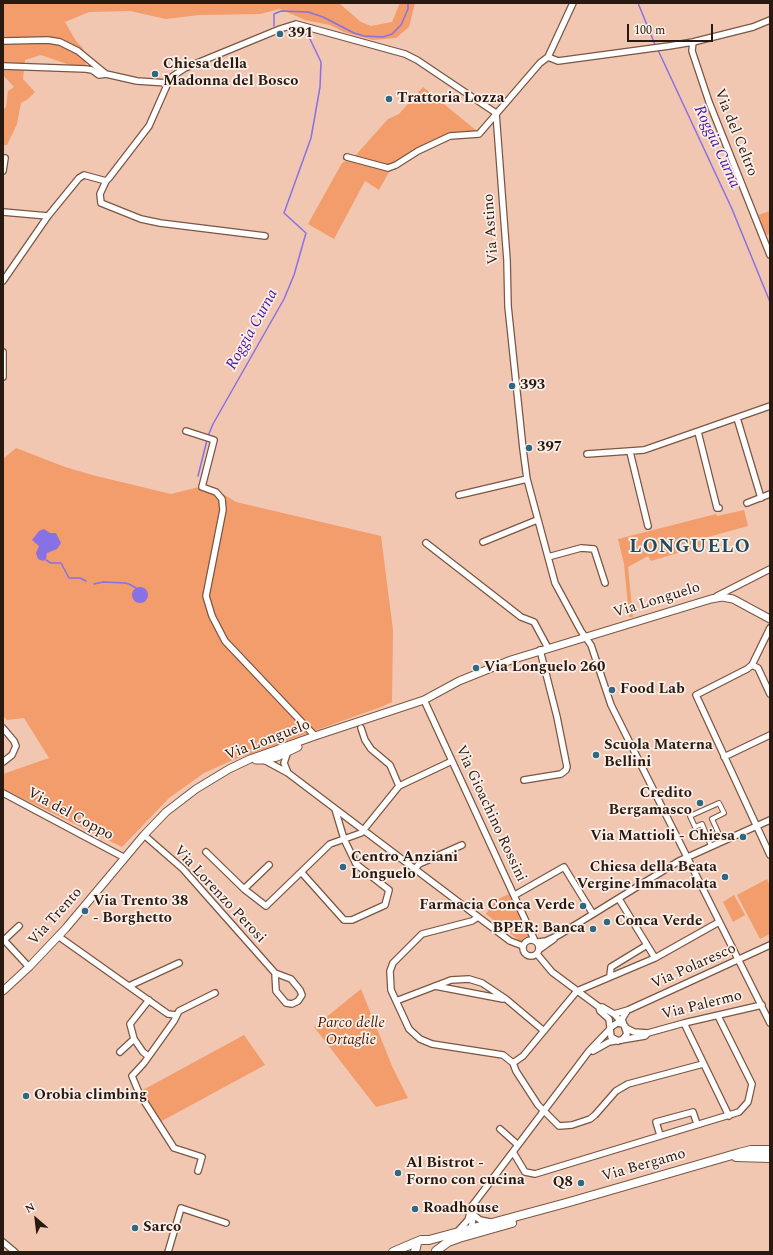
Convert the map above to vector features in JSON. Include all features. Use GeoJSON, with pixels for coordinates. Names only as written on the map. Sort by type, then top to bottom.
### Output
{"type":"FeatureCollection","features":[{"type":"Feature","properties":{"kind":"main road","name":"Via Bergamo"},"geometry":{"type":"LineString","coordinates":[[436,1251],[458,1235],[472,1228],[566,1203],[751,1150],[770,1150]]}},
{"type":"Feature","properties":{"kind":"main road","name":"Via Bergamo"},"geometry":{"type":"LineString","coordinates":[[729,1156],[770,1158]]}},
{"type":"Feature","properties":{"kind":"main road","name":"Via Bergamo"},"geometry":{"type":"LineString","coordinates":[[417,1243],[421,1240],[458,1235],[528,1218],[566,1203]]}},
{"type":"Feature","properties":{"kind":"main road"},"geometry":{"type":"LineString","coordinates":[[429,1240],[433,1243],[436,1251]]}},
{"type":"Feature","properties":{"kind":"main road"},"geometry":{"type":"LineString","coordinates":[[393,1252],[417,1243]]}},
{"type":"Feature","properties":{"kind":"main road"},"geometry":{"type":"LineString","coordinates":[[415,1252],[417,1243]]}},
{"type":"Feature","properties":{"kind":"street"},"geometry":{"type":"LineString","coordinates":[[347,158],[388,168],[396,165],[418,151],[450,136],[479,134],[540,63],[548,56],[573,3]]}},
{"type":"Feature","properties":{"kind":"street"},"geometry":{"type":"LineString","coordinates":[[548,56],[558,61],[693,42],[753,27],[770,20]]}},
{"type":"Feature","properties":{"kind":"street"},"geometry":{"type":"LineString","coordinates":[[265,236],[160,223],[141,219],[101,203],[100,194],[106,181],[149,126],[168,83],[174,76],[185,68],[262,36],[296,24],[406,54],[496,113]]}},
{"type":"Feature","properties":{"kind":"street"},"geometry":{"type":"LineString","coordinates":[[3,41],[48,40],[60,42],[78,51],[106,74]]}},
{"type":"Feature","properties":{"kind":"street","name":"Via del Celtro"},"geometry":{"type":"LineString","coordinates":[[693,42],[692,51],[709,102],[770,255]]}},
{"type":"Feature","properties":{"kind":"street"},"geometry":{"type":"LineString","coordinates":[[3,66],[86,69],[92,70],[99,75],[106,74],[137,81],[168,83]]}},
{"type":"Feature","properties":{"kind":"street","name":"Via Astino"},"geometry":{"type":"LineString","coordinates":[[496,113],[507,260],[508,306],[527,479],[555,583],[584,636],[591,645],[611,705],[770,1023]]}},
{"type":"Feature","properties":{"kind":"street"},"geometry":{"type":"LineString","coordinates":[[3,171],[5,158]]}},
{"type":"Feature","properties":{"kind":"street"},"geometry":{"type":"LineString","coordinates":[[3,281],[48,216],[79,178],[84,175],[106,181]]}},
{"type":"Feature","properties":{"kind":"street"},"geometry":{"type":"LineString","coordinates":[[3,212],[48,216]]}},
{"type":"Feature","properties":{"kind":"street"},"geometry":{"type":"LineString","coordinates":[[3,352],[3,377]]}},
{"type":"Feature","properties":{"kind":"street"},"geometry":{"type":"LineString","coordinates":[[587,454],[644,450],[770,406]]}},
{"type":"Feature","properties":{"kind":"street"},"geometry":{"type":"LineString","coordinates":[[737,418],[761,498]]}},
{"type":"Feature","properties":{"kind":"street"},"geometry":{"type":"LineString","coordinates":[[186,431],[214,440],[202,487],[216,492],[222,499],[223,510],[206,596],[212,616],[225,641],[315,736]]}},
{"type":"Feature","properties":{"kind":"street"},"geometry":{"type":"LineString","coordinates":[[698,432],[718,508]]}},
{"type":"Feature","properties":{"kind":"street"},"geometry":{"type":"LineString","coordinates":[[630,452],[648,526]]}},
{"type":"Feature","properties":{"kind":"street"},"geometry":{"type":"LineString","coordinates":[[459,495],[527,479]]}},
{"type":"Feature","properties":{"kind":"street"},"geometry":{"type":"LineString","coordinates":[[747,503],[770,494]]}},
{"type":"Feature","properties":{"kind":"street"},"geometry":{"type":"LineString","coordinates":[[483,542],[538,520]]}},
{"type":"Feature","properties":{"kind":"street"},"geometry":{"type":"LineString","coordinates":[[426,543],[521,617],[534,622],[544,649],[566,770],[558,774],[524,780]]}},
{"type":"Feature","properties":{"kind":"street"},"geometry":{"type":"LineString","coordinates":[[548,557],[580,548],[594,549],[605,583]]}},
{"type":"Feature","properties":{"kind":"street","name":"Via Longuelo"},"geometry":{"type":"LineString","coordinates":[[125,858],[166,812],[196,789],[229,769],[250,759],[424,700],[459,681],[544,649],[711,599],[746,583],[770,569]]}},
{"type":"Feature","properties":{"kind":"street"},"geometry":{"type":"LineString","coordinates":[[746,583],[735,592],[735,597],[770,619]]}},
{"type":"Feature","properties":{"kind":"street"},"geometry":{"type":"LineString","coordinates":[[711,599],[727,597],[743,603]]}},
{"type":"Feature","properties":{"kind":"street"},"geometry":{"type":"LineString","coordinates":[[770,628],[752,665],[696,695],[770,855]]}},
{"type":"Feature","properties":{"kind":"street"},"geometry":{"type":"LineString","coordinates":[[752,665],[758,668],[770,694]]}},
{"type":"Feature","properties":{"kind":"street","name":"Via Gioachino Rossini"},"geometry":{"type":"LineString","coordinates":[[424,700],[536,941]]}},
{"type":"Feature","properties":{"kind":"street"},"geometry":{"type":"LineString","coordinates":[[3,728],[14,741],[16,746],[12,755],[3,762]]}},
{"type":"Feature","properties":{"kind":"street"},"geometry":{"type":"LineString","coordinates":[[361,728],[365,740],[372,749],[390,765],[399,786]]}},
{"type":"Feature","properties":{"kind":"street","name":"Via Longuelo"},"geometry":{"type":"LineString","coordinates":[[264,760],[287,753],[333,730]]}},
{"type":"Feature","properties":{"kind":"street"},"geometry":{"type":"LineString","coordinates":[[724,757],[770,736]]}},
{"type":"Feature","properties":{"kind":"street"},"geometry":{"type":"LineString","coordinates":[[288,773],[284,763],[287,753],[291,748],[302,741]]}},
{"type":"Feature","properties":{"kind":"street"},"geometry":{"type":"LineString","coordinates":[[250,759],[264,760],[288,773],[510,941],[523,946],[526,954],[531,956],[538,952],[559,935]]}},
{"type":"Feature","properties":{"kind":"street"},"geometry":{"type":"LineString","coordinates":[[206,852],[244,889],[266,906],[302,873],[330,844],[361,832],[399,786],[452,762]]}},
{"type":"Feature","properties":{"kind":"street","name":"Via del Coppo"},"geometry":{"type":"LineString","coordinates":[[3,793],[125,858]]}},
{"type":"Feature","properties":{"kind":"street"},"geometry":{"type":"LineString","coordinates":[[712,846],[702,824],[696,827],[690,816],[719,802],[724,813],[712,819],[722,841]]}},
{"type":"Feature","properties":{"kind":"street"},"geometry":{"type":"LineString","coordinates":[[302,873],[344,920],[352,920],[385,904],[389,890],[356,864],[344,839],[335,809]]}},
{"type":"Feature","properties":{"kind":"street"},"geometry":{"type":"LineString","coordinates":[[523,946],[527,940],[546,941],[559,935],[687,857],[770,820]]}},
{"type":"Feature","properties":{"kind":"street","name":"Via Lorenzo Perosi"},"geometry":{"type":"LineString","coordinates":[[144,835],[183,869],[274,973],[291,979],[302,995],[298,1002],[292,1004],[286,1003],[276,991],[274,973]]}},
{"type":"Feature","properties":{"kind":"street"},"geometry":{"type":"LineString","coordinates":[[415,869],[419,864],[462,846]]}},
{"type":"Feature","properties":{"kind":"street","name":"Via Trento"},"geometry":{"type":"LineString","coordinates":[[3,991],[29,967],[58,936],[125,858]]}},
{"type":"Feature","properties":{"kind":"street"},"geometry":{"type":"LineString","coordinates":[[244,889],[269,865]]}},
{"type":"Feature","properties":{"kind":"street"},"geometry":{"type":"LineString","coordinates":[[515,895],[564,867],[593,914]]}},
{"type":"Feature","properties":{"kind":"street"},"geometry":{"type":"LineString","coordinates":[[619,899],[655,958]]}},
{"type":"Feature","properties":{"kind":"street"},"geometry":{"type":"LineString","coordinates":[[478,917],[472,921],[422,934],[416,938],[393,963],[390,971],[391,990],[409,1030],[420,1039],[432,1044],[503,1055],[513,1063],[516,1071],[544,1112],[559,1126],[579,1123],[595,1115],[616,1090],[628,1084],[703,1064]]}},
{"type":"Feature","properties":{"kind":"street"},"geometry":{"type":"LineString","coordinates":[[513,1063],[523,1056],[577,991],[655,958],[719,922]]}},
{"type":"Feature","properties":{"kind":"street"},"geometry":{"type":"LineString","coordinates":[[19,926],[3,940],[29,967]]}},
{"type":"Feature","properties":{"kind":"street"},"geometry":{"type":"LineString","coordinates":[[58,936],[168,1014],[176,1015]]}},
{"type":"Feature","properties":{"kind":"street"},"geometry":{"type":"LineString","coordinates":[[536,941],[538,952],[552,972],[599,1008],[600,1011],[609,1018],[611,1037],[620,1040]]}},
{"type":"Feature","properties":{"kind":"street"},"geometry":{"type":"LineString","coordinates":[[610,976],[611,967],[647,945]]}},
{"type":"Feature","properties":{"kind":"street","name":"Via Polaresco"},"geometry":{"type":"LineString","coordinates":[[614,1014],[628,1010],[770,945]]}},
{"type":"Feature","properties":{"kind":"street"},"geometry":{"type":"LineString","coordinates":[[129,986],[179,963]]}},
{"type":"Feature","properties":{"kind":"street"},"geometry":{"type":"LineString","coordinates":[[396,1001],[460,978],[469,979],[482,983],[506,1000],[544,1031]]}},
{"type":"Feature","properties":{"kind":"street"},"geometry":{"type":"LineString","coordinates":[[435,986],[506,1000]]}},
{"type":"Feature","properties":{"kind":"street"},"geometry":{"type":"LineString","coordinates":[[198,1171],[202,1157],[174,1148],[158,1125],[133,1081],[134,1073],[174,1021],[179,1010],[215,992]]}},
{"type":"Feature","properties":{"kind":"street"},"geometry":{"type":"LineString","coordinates":[[148,1056],[143,1052],[134,1039],[130,1024],[149,1000]]}},
{"type":"Feature","properties":{"kind":"street","name":"Via Palermo"},"geometry":{"type":"LineString","coordinates":[[625,1026],[634,1032],[648,1032],[762,1005]]}},
{"type":"Feature","properties":{"kind":"street"},"geometry":{"type":"LineString","coordinates":[[599,1008],[602,1007],[614,1014],[625,1026]]}},
{"type":"Feature","properties":{"kind":"street"},"geometry":{"type":"LineString","coordinates":[[590,1053],[604,1044],[620,1040],[627,1034],[622,1017],[628,1010]]}},
{"type":"Feature","properties":{"kind":"street"},"geometry":{"type":"LineString","coordinates":[[513,1152],[525,1172],[535,1174],[739,1112],[748,1102],[752,1084],[718,1016]]}},
{"type":"Feature","properties":{"kind":"street"},"geometry":{"type":"LineString","coordinates":[[684,1023],[729,1116]]}},
{"type":"Feature","properties":{"kind":"street"},"geometry":{"type":"LineString","coordinates":[[458,1235],[468,1220],[472,1206],[590,1053],[593,1047],[614,1024],[625,1026]]}},
{"type":"Feature","properties":{"kind":"street","name":"Via Palermo"},"geometry":{"type":"LineString","coordinates":[[620,1040],[645,1036],[648,1032]]}},
{"type":"Feature","properties":{"kind":"street"},"geometry":{"type":"LineString","coordinates":[[120,1052],[134,1039]]}},
{"type":"Feature","properties":{"kind":"street"},"geometry":{"type":"LineString","coordinates":[[660,1135],[656,1122],[693,1112],[697,1124]]}},
{"type":"Feature","properties":{"kind":"street"},"geometry":{"type":"LineString","coordinates":[[500,1129],[518,1145]]}},
{"type":"Feature","properties":{"kind":"street"},"geometry":{"type":"LineString","coordinates":[[472,1228],[476,1201]]}},
{"type":"Feature","properties":{"kind":"street"},"geometry":{"type":"LineString","coordinates":[[168,1252],[182,1208],[226,1223]]}},
{"type":"Feature","properties":{"kind":"street"},"geometry":{"type":"LineString","coordinates":[[474,1215],[480,1220],[492,1222]]}},
{"type":"Feature","properties":{"kind":"street"},"geometry":{"type":"LineString","coordinates":[[3,1242],[15,1252]]}},
{"type":"Feature","properties":{"kind":"green space"},"geometry":{"type":"Polygon","coordinates":[[[3,3],[339,3],[361,22],[371,26],[392,22],[400,3],[415,3],[409,27],[396,38],[373,40],[344,32],[330,25],[305,20],[280,9],[260,14],[199,15],[166,19],[130,11],[89,12],[65,22],[76,41],[83,48],[86,65],[70,65],[41,55],[25,60],[23,79],[35,92],[21,103],[17,124],[7,145],[3,145],[3,110],[6,107],[8,91],[14,87],[3,75],[3,3]]]}},
{"type":"Feature","properties":{"kind":"green space"},"geometry":{"type":"Polygon","coordinates":[[[423,87],[477,131],[452,132],[420,147],[394,163],[379,190],[365,181],[334,239],[308,224],[342,163],[355,156],[388,119],[399,114],[423,87]]]}},
{"type":"Feature","properties":{"kind":"green space"},"geometry":{"type":"Polygon","coordinates":[[[770,211],[770,234],[766,235],[758,215],[770,211]]]}},
{"type":"Feature","properties":{"kind":"green space"},"geometry":{"type":"Polygon","coordinates":[[[16,448],[65,467],[96,476],[171,494],[203,486],[215,489],[236,502],[381,536],[393,630],[392,702],[233,760],[204,773],[169,798],[122,847],[3,789],[3,774],[49,758],[24,718],[7,720],[3,716],[3,459],[16,448]]]}},
{"type":"Feature","properties":{"kind":"green space"},"geometry":{"type":"Polygon","coordinates":[[[744,510],[748,526],[701,539],[701,546],[651,561],[648,556],[628,567],[633,617],[629,617],[624,564],[618,539],[716,514],[717,516],[744,510]]]}},
{"type":"Feature","properties":{"kind":"green space"},"geometry":{"type":"Polygon","coordinates":[[[767,879],[770,886],[770,934],[760,939],[737,895],[767,879]]]}},
{"type":"Feature","properties":{"kind":"green space"},"geometry":{"type":"Polygon","coordinates":[[[509,894],[529,936],[523,938],[521,942],[486,914],[496,900],[509,894]]]}},
{"type":"Feature","properties":{"kind":"green space"},"geometry":{"type":"Polygon","coordinates":[[[734,895],[745,915],[733,922],[723,902],[734,895]]]}},
{"type":"Feature","properties":{"kind":"green space","name":"Parco delle Ortaglie"},"geometry":{"type":"Polygon","coordinates":[[[361,989],[392,1066],[408,1098],[376,1107],[314,1027],[361,989]]]}},
{"type":"Feature","properties":{"kind":"green space"},"geometry":{"type":"Polygon","coordinates":[[[244,1035],[265,1065],[160,1122],[141,1091],[244,1035]]]}},
{"type":"Feature","properties":{"kind":"shaded area"},"geometry":{"type":"Polygon","coordinates":[[[44,529],[50,533],[56,533],[61,543],[57,549],[47,553],[46,559],[43,561],[38,559],[36,553],[39,546],[32,540],[39,531],[44,529]]]}},
{"type":"Feature","properties":{"kind":"shaded area"},"geometry":{"type":"Polygon","coordinates":[[[137,587],[143,587],[148,592],[146,601],[143,603],[137,603],[132,598],[132,592],[137,587]]]}},
{"type":"Feature","properties":{"kind":"waterway","name":"Roggia Curna"},"geometry":{"type":"LineString","coordinates":[[274,26],[274,14],[281,11],[308,12],[323,17],[354,33],[364,36],[383,37],[392,34],[401,25],[408,9],[408,3]]}},
{"type":"Feature","properties":{"kind":"waterway","name":"Roggia Curna"},"geometry":{"type":"LineString","coordinates":[[638,3],[656,47]]}},
{"type":"Feature","properties":{"kind":"waterway","name":"Roggia Curna"},"geometry":{"type":"LineString","coordinates":[[208,436],[213,424],[284,299],[294,275],[306,233],[284,213],[311,138],[320,87],[321,62],[310,39],[304,33],[290,31]]}},
{"type":"Feature","properties":{"kind":"waterway","name":"Roggia Curna"},"geometry":{"type":"LineString","coordinates":[[658,50],[732,209],[770,302]]}},
{"type":"Feature","properties":{"kind":"waterway","name":"Roggia Curna"},"geometry":{"type":"LineString","coordinates":[[198,476],[207,440]]}},
{"type":"Feature","properties":{"kind":"waterway"},"geometry":{"type":"LineString","coordinates":[[46,560],[51,563],[61,563],[69,578],[80,578],[86,581]]}},
{"type":"Feature","properties":{"kind":"waterway"},"geometry":{"type":"LineString","coordinates":[[94,584],[103,582],[125,583],[136,588]]}},
{"type":"Feature","properties":{"kind":"place","name":"391"},"geometry":{"type":"Point","coordinates":[280,34]}},
{"type":"Feature","properties":{"kind":"place","name":"Chiesa della Madonna del Bosco"},"geometry":{"type":"Point","coordinates":[155,74]}},
{"type":"Feature","properties":{"kind":"place","name":"Trattoria Lozza"},"geometry":{"type":"Point","coordinates":[389,99]}},
{"type":"Feature","properties":{"kind":"place","name":"393"},"geometry":{"type":"Point","coordinates":[512,386]}},
{"type":"Feature","properties":{"kind":"place","name":"397"},"geometry":{"type":"Point","coordinates":[529,448]}},
{"type":"Feature","properties":{"kind":"place","name":"Via Longuelo 260"},"geometry":{"type":"Point","coordinates":[476,668]}},
{"type":"Feature","properties":{"kind":"place","name":"Food Lab"},"geometry":{"type":"Point","coordinates":[612,690]}},
{"type":"Feature","properties":{"kind":"place","name":"Scuola Materna Bellini"},"geometry":{"type":"Point","coordinates":[596,755]}},
{"type":"Feature","properties":{"kind":"place","name":"Credito Bergamasco"},"geometry":{"type":"Point","coordinates":[700,803]}},
{"type":"Feature","properties":{"kind":"place","name":"Via Mattioli - Chiesa"},"geometry":{"type":"Point","coordinates":[743,837]}},
{"type":"Feature","properties":{"kind":"place","name":"Centro Anziani Longuelo"},"geometry":{"type":"Point","coordinates":[343,867]}},
{"type":"Feature","properties":{"kind":"place","name":"Chiesa della Beata Vergine Immacolata"},"geometry":{"type":"Point","coordinates":[725,877]}},
{"type":"Feature","properties":{"kind":"place","name":"Farmacia Conca Verde"},"geometry":{"type":"Point","coordinates":[583,906]}},
{"type":"Feature","properties":{"kind":"place","name":"Via Trento 38 - Borghetto"},"geometry":{"type":"Point","coordinates":[85,911]}},
{"type":"Feature","properties":{"kind":"place","name":"Conca Verde"},"geometry":{"type":"Point","coordinates":[607,922]}},
{"type":"Feature","properties":{"kind":"place","name":"BPER: Banca"},"geometry":{"type":"Point","coordinates":[593,929]}},
{"type":"Feature","properties":{"kind":"place","name":"Orobia climbing"},"geometry":{"type":"Point","coordinates":[26,1096]}},
{"type":"Feature","properties":{"kind":"place","name":"Al Bistrot - Forno con cucina"},"geometry":{"type":"Point","coordinates":[398,1173]}},
{"type":"Feature","properties":{"kind":"place","name":"Q8"},"geometry":{"type":"Point","coordinates":[581,1183]}},
{"type":"Feature","properties":{"kind":"place","name":"Roadhouse"},"geometry":{"type":"Point","coordinates":[415,1209]}},
{"type":"Feature","properties":{"kind":"place","name":"Sarco"},"geometry":{"type":"Point","coordinates":[135,1228]}},
{"type":"Feature","properties":{"kind":"district","name":"LONGUELO"},"geometry":{"type":"Point","coordinates":[690,548]}}]}
